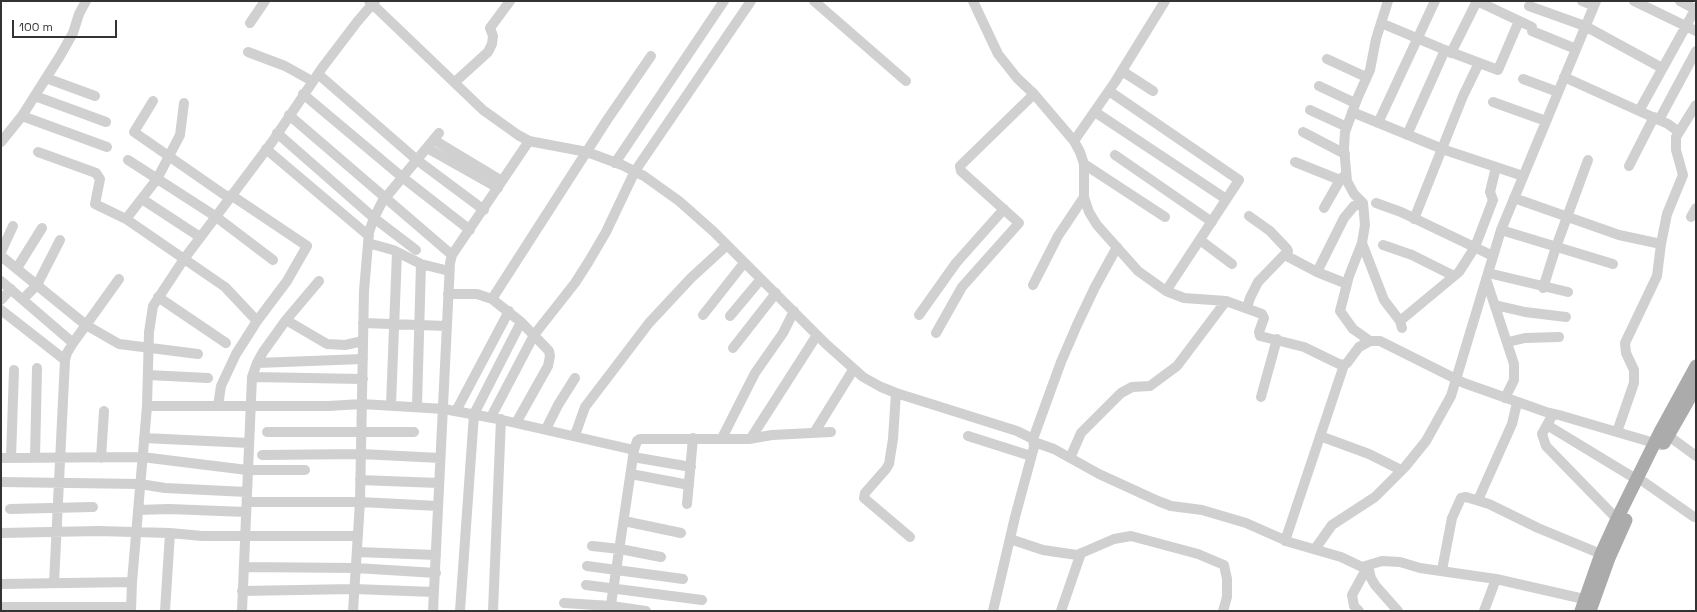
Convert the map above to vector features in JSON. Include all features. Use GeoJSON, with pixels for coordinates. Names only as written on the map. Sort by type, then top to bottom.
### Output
{"type":"FeatureCollection","features":[{"type":"Feature","properties":{"kind":"main road"},"geometry":{"type":"LineString","coordinates":[[1585,608],[1601,554],[1617,519],[1640,481],[1662,439],[1696,366]]}},
{"type":"Feature","properties":{"kind":"main road"},"geometry":{"type":"LineString","coordinates":[[1662,439],[1695,392]]}},
{"type":"Feature","properties":{"kind":"main road"},"geometry":{"type":"LineString","coordinates":[[1585,608],[1609,558],[1640,481]]}},
{"type":"Feature","properties":{"kind":"street"},"geometry":{"type":"LineString","coordinates":[[1,142],[22,116],[68,42],[86,1]]}},
{"type":"Feature","properties":{"kind":"street"},"geometry":{"type":"LineString","coordinates":[[250,23],[265,1]]}},
{"type":"Feature","properties":{"kind":"street"},"geometry":{"type":"LineString","coordinates":[[455,82],[488,52],[492,44],[493,36],[490,28],[510,1]]}},
{"type":"Feature","properties":{"kind":"street"},"geometry":{"type":"LineString","coordinates":[[614,163],[724,1]]}},
{"type":"Feature","properties":{"kind":"street"},"geometry":{"type":"LineString","coordinates":[[491,417],[534,335],[582,272],[606,232],[634,171],[751,1]]}},
{"type":"Feature","properties":{"kind":"street"},"geometry":{"type":"LineString","coordinates":[[814,1],[906,82]]}},
{"type":"Feature","properties":{"kind":"street"},"geometry":{"type":"LineString","coordinates":[[973,1],[998,54],[1017,78],[1034,94],[1074,141],[1084,164],[1084,197],[1089,212],[1097,225],[1138,271],[1166,291],[1184,298],[1226,301],[1248,308],[1264,316],[1260,336],[1277,339],[1304,347],[1344,365]]}},
{"type":"Feature","properties":{"kind":"street"},"geometry":{"type":"LineString","coordinates":[[1074,141],[1109,91],[1165,1]]}},
{"type":"Feature","properties":{"kind":"street"},"geometry":{"type":"LineString","coordinates":[[1324,208],[1343,177],[1345,154],[1344,140],[1347,128],[1353,108],[1370,70],[1381,23],[1388,1]]}},
{"type":"Feature","properties":{"kind":"street"},"geometry":{"type":"LineString","coordinates":[[1378,123],[1435,1]]}},
{"type":"Feature","properties":{"kind":"street"},"geometry":{"type":"LineString","coordinates":[[1407,135],[1448,51],[1477,1],[1576,49]]}},
{"type":"Feature","properties":{"kind":"street"},"geometry":{"type":"LineString","coordinates":[[1315,549],[1332,524],[1375,497],[1401,470],[1429,435],[1451,396],[1501,230],[1595,3],[1582,1]]}},
{"type":"Feature","properties":{"kind":"street"},"geometry":{"type":"LineString","coordinates":[[1634,1],[1696,31]]}},
{"type":"Feature","properties":{"kind":"street"},"geometry":{"type":"LineString","coordinates":[[1639,111],[1696,8],[1680,1]]}},
{"type":"Feature","properties":{"kind":"street"},"geometry":{"type":"LineString","coordinates":[[1,607],[131,609],[144,438],[151,314],[158,297],[184,259],[277,134],[303,94],[372,2],[483,110],[512,131],[529,141],[587,152],[622,165],[644,176],[679,201],[776,293],[853,370],[871,382],[896,393],[1017,431],[1054,449],[1099,474],[1171,506],[1202,510],[1246,523],[1285,540],[1341,557],[1362,567],[1382,561],[1388,561],[1496,579],[1585,608]]}},
{"type":"Feature","properties":{"kind":"street"},"geometry":{"type":"LineString","coordinates":[[1381,23],[1417,39],[1498,70],[1530,3],[1585,26],[1662,68]]}},
{"type":"Feature","properties":{"kind":"street"},"geometry":{"type":"LineString","coordinates":[[1629,166],[1696,51]]}},
{"type":"Feature","properties":{"kind":"street"},"geometry":{"type":"LineString","coordinates":[[248,52],[315,78],[417,160],[484,210]]}},
{"type":"Feature","properties":{"kind":"street"},"geometry":{"type":"LineString","coordinates":[[492,299],[651,56]]}},
{"type":"Feature","properties":{"kind":"street"},"geometry":{"type":"LineString","coordinates":[[1327,59],[1366,77]]}},
{"type":"Feature","properties":{"kind":"street"},"geometry":{"type":"LineString","coordinates":[[1414,219],[1463,96],[1479,62]]}},
{"type":"Feature","properties":{"kind":"street"},"geometry":{"type":"LineString","coordinates":[[1122,71],[1153,91]]}},
{"type":"Feature","properties":{"kind":"street"},"geometry":{"type":"LineString","coordinates":[[1564,77],[1668,124],[1679,132]]}},
{"type":"Feature","properties":{"kind":"street"},"geometry":{"type":"LineString","coordinates":[[46,78],[95,96]]}},
{"type":"Feature","properties":{"kind":"street"},"geometry":{"type":"LineString","coordinates":[[1523,79],[1558,92]]}},
{"type":"Feature","properties":{"kind":"street"},"geometry":{"type":"LineString","coordinates":[[1319,86],[1378,123],[1443,149],[1523,176]]}},
{"type":"Feature","properties":{"kind":"street"},"geometry":{"type":"LineString","coordinates":[[1109,91],[1239,180],[1166,291]]}},
{"type":"Feature","properties":{"kind":"street"},"geometry":{"type":"LineString","coordinates":[[303,94],[402,178],[470,230]]}},
{"type":"Feature","properties":{"kind":"street"},"geometry":{"type":"LineString","coordinates":[[936,333],[962,287],[1018,223],[961,171],[960,166],[1034,94]]}},
{"type":"Feature","properties":{"kind":"street"},"geometry":{"type":"LineString","coordinates":[[35,96],[106,122]]}},
{"type":"Feature","properties":{"kind":"street"},"geometry":{"type":"LineString","coordinates":[[153,101],[134,132],[307,246],[287,281],[257,321],[236,354],[223,380],[218,406]]}},
{"type":"Feature","properties":{"kind":"street"},"geometry":{"type":"LineString","coordinates":[[1493,102],[1546,121]]}},
{"type":"Feature","properties":{"kind":"street"},"geometry":{"type":"LineString","coordinates":[[126,219],[156,179],[180,135],[184,103]]}},
{"type":"Feature","properties":{"kind":"street"},"geometry":{"type":"LineString","coordinates":[[1617,432],[1634,383],[1634,370],[1626,353],[1625,343],[1657,276],[1660,244],[1667,214],[1683,175],[1676,150],[1676,137],[1696,105]]}},
{"type":"Feature","properties":{"kind":"street"},"geometry":{"type":"LineString","coordinates":[[1310,110],[1347,128]]}},
{"type":"Feature","properties":{"kind":"street"},"geometry":{"type":"LineString","coordinates":[[1095,112],[1226,199]]}},
{"type":"Feature","properties":{"kind":"street"},"geometry":{"type":"LineString","coordinates":[[290,115],[386,196],[452,255]]}},
{"type":"Feature","properties":{"kind":"street"},"geometry":{"type":"LineString","coordinates":[[22,116],[107,147]]}},
{"type":"Feature","properties":{"kind":"street"},"geometry":{"type":"LineString","coordinates":[[1302,132],[1345,154]]}},
{"type":"Feature","properties":{"kind":"street"},"geometry":{"type":"LineString","coordinates":[[277,134],[374,218],[416,250]]}},
{"type":"Feature","properties":{"kind":"street"},"geometry":{"type":"LineString","coordinates":[[353,611],[360,502],[365,272],[368,239],[374,218],[386,196],[433,140],[500,184]]}},
{"type":"Feature","properties":{"kind":"street"},"geometry":{"type":"LineString","coordinates":[[433,611],[436,573],[440,458],[444,409],[449,271],[452,255],[484,210],[529,141]]}},
{"type":"Feature","properties":{"kind":"street"},"geometry":{"type":"LineString","coordinates":[[266,149],[368,239],[422,264],[449,271]]}},
{"type":"Feature","properties":{"kind":"street"},"geometry":{"type":"LineString","coordinates":[[38,152],[96,173],[100,179],[96,204],[126,219],[225,287],[257,321]]}},
{"type":"Feature","properties":{"kind":"street"},"geometry":{"type":"LineString","coordinates":[[1115,155],[1212,222]]}},
{"type":"Feature","properties":{"kind":"street"},"geometry":{"type":"LineString","coordinates":[[128,160],[215,216],[273,260]]}},
{"type":"Feature","properties":{"kind":"street"},"geometry":{"type":"LineString","coordinates":[[1543,288],[1556,247],[1588,160]]}},
{"type":"Feature","properties":{"kind":"street"},"geometry":{"type":"LineString","coordinates":[[1295,162],[1343,177],[1363,203],[1365,225],[1362,243],[1347,284],[1340,311],[1353,329],[1370,341]]}},
{"type":"Feature","properties":{"kind":"street"},"geometry":{"type":"LineString","coordinates":[[1084,164],[1165,217]]}},
{"type":"Feature","properties":{"kind":"street"},"geometry":{"type":"LineString","coordinates":[[1362,243],[1384,300],[1401,325],[1459,272],[1475,247],[1493,200],[1490,192],[1496,166]]}},
{"type":"Feature","properties":{"kind":"street"},"geometry":{"type":"LineString","coordinates":[[1033,286],[1058,236],[1084,197]]}},
{"type":"Feature","properties":{"kind":"street"},"geometry":{"type":"LineString","coordinates":[[1514,198],[1619,235],[1660,244]]}},
{"type":"Feature","properties":{"kind":"street"},"geometry":{"type":"LineString","coordinates":[[145,201],[200,237]]}},
{"type":"Feature","properties":{"kind":"street"},"geometry":{"type":"LineString","coordinates":[[1317,272],[1344,218],[1354,206],[1363,203]]}},
{"type":"Feature","properties":{"kind":"street"},"geometry":{"type":"LineString","coordinates":[[1376,203],[1493,256]]}},
{"type":"Feature","properties":{"kind":"street"},"geometry":{"type":"LineString","coordinates":[[919,316],[956,263],[1004,209]]}},
{"type":"Feature","properties":{"kind":"street"},"geometry":{"type":"LineString","coordinates":[[1248,308],[1250,298],[1258,282],[1285,255],[1287,249],[1277,238],[1250,216]]}},
{"type":"Feature","properties":{"kind":"street"},"geometry":{"type":"LineString","coordinates":[[1,252],[13,226]]}},
{"type":"Feature","properties":{"kind":"street"},"geometry":{"type":"LineString","coordinates":[[17,268],[42,228]]}},
{"type":"Feature","properties":{"kind":"street"},"geometry":{"type":"LineString","coordinates":[[1501,230],[1613,264]]}},
{"type":"Feature","properties":{"kind":"street"},"geometry":{"type":"LineString","coordinates":[[23,299],[37,284],[60,240]]}},
{"type":"Feature","properties":{"kind":"street"},"geometry":{"type":"LineString","coordinates":[[1200,240],[1232,264]]}},
{"type":"Feature","properties":{"kind":"street"},"geometry":{"type":"LineString","coordinates":[[575,436],[585,407],[650,323],[691,278],[726,245]]}},
{"type":"Feature","properties":{"kind":"street"},"geometry":{"type":"LineString","coordinates":[[1383,245],[1412,255],[1454,276]]}},
{"type":"Feature","properties":{"kind":"street"},"geometry":{"type":"LineString","coordinates":[[993,611],[1034,440],[1061,362],[1077,325],[1117,247]]}},
{"type":"Feature","properties":{"kind":"street"},"geometry":{"type":"LineString","coordinates":[[391,406],[397,252]]}},
{"type":"Feature","properties":{"kind":"street"},"geometry":{"type":"LineString","coordinates":[[1285,255],[1317,272],[1347,284]]}},
{"type":"Feature","properties":{"kind":"street"},"geometry":{"type":"LineString","coordinates":[[1,256],[86,325],[119,344],[198,354]]}},
{"type":"Feature","properties":{"kind":"street"},"geometry":{"type":"LineString","coordinates":[[702,315],[744,263]]}},
{"type":"Feature","properties":{"kind":"street"},"geometry":{"type":"LineString","coordinates":[[416,406],[422,264]]}},
{"type":"Feature","properties":{"kind":"street"},"geometry":{"type":"LineString","coordinates":[[1487,276],[1568,292]]}},
{"type":"Feature","properties":{"kind":"street"},"geometry":{"type":"LineString","coordinates":[[1487,276],[1508,342],[1515,373],[1514,380],[1505,398]]}},
{"type":"Feature","properties":{"kind":"street"},"geometry":{"type":"LineString","coordinates":[[54,583],[65,360],[86,325],[119,279]]}},
{"type":"Feature","properties":{"kind":"street"},"geometry":{"type":"LineString","coordinates":[[730,316],[761,279]]}},
{"type":"Feature","properties":{"kind":"street"},"geometry":{"type":"LineString","coordinates":[[1,281],[74,343]]}},
{"type":"Feature","properties":{"kind":"street"},"geometry":{"type":"LineString","coordinates":[[242,611],[252,377],[257,363],[286,320],[319,281]]}},
{"type":"Feature","properties":{"kind":"street"},"geometry":{"type":"LineString","coordinates":[[1,300],[11,289]]}},
{"type":"Feature","properties":{"kind":"street"},"geometry":{"type":"LineString","coordinates":[[732,348],[776,293]]}},
{"type":"Feature","properties":{"kind":"street"},"geometry":{"type":"LineString","coordinates":[[448,294],[477,294],[492,299],[521,322],[549,351],[550,360],[516,423]]}},
{"type":"Feature","properties":{"kind":"street"},"geometry":{"type":"LineString","coordinates":[[158,297],[226,343]]}},
{"type":"Feature","properties":{"kind":"street"},"geometry":{"type":"LineString","coordinates":[[1070,458],[1081,433],[1121,393],[1132,387],[1150,386],[1177,366],[1226,301]]}},
{"type":"Feature","properties":{"kind":"street"},"geometry":{"type":"LineString","coordinates":[[1495,305],[1525,312],[1566,317]]}},
{"type":"Feature","properties":{"kind":"street"},"geometry":{"type":"LineString","coordinates":[[1,310],[65,360]]}},
{"type":"Feature","properties":{"kind":"street"},"geometry":{"type":"LineString","coordinates":[[456,411],[508,311]]}},
{"type":"Feature","properties":{"kind":"street"},"geometry":{"type":"LineString","coordinates":[[722,438],[754,373],[783,333],[794,311]]}},
{"type":"Feature","properties":{"kind":"street"},"geometry":{"type":"LineString","coordinates":[[286,320],[327,344],[345,345],[363,340]]}},
{"type":"Feature","properties":{"kind":"street"},"geometry":{"type":"LineString","coordinates":[[460,611],[474,414],[521,322]]}},
{"type":"Feature","properties":{"kind":"street"},"geometry":{"type":"LineString","coordinates":[[363,323],[447,326]]}},
{"type":"Feature","properties":{"kind":"street"},"geometry":{"type":"LineString","coordinates":[[751,438],[817,335]]}},
{"type":"Feature","properties":{"kind":"street"},"geometry":{"type":"LineString","coordinates":[[1508,342],[1524,338],[1559,337]]}},
{"type":"Feature","properties":{"kind":"street"},"geometry":{"type":"LineString","coordinates":[[1261,397],[1277,339]]}},
{"type":"Feature","properties":{"kind":"street"},"geometry":{"type":"LineString","coordinates":[[1285,540],[1344,365],[1359,347],[1370,341],[1380,341],[1456,379],[1517,403],[1617,432],[1662,439],[1696,456]]}},
{"type":"Feature","properties":{"kind":"street"},"geometry":{"type":"LineString","coordinates":[[257,363],[363,359]]}},
{"type":"Feature","properties":{"kind":"street"},"geometry":{"type":"LineString","coordinates":[[35,458],[37,368]]}},
{"type":"Feature","properties":{"kind":"street"},"geometry":{"type":"LineString","coordinates":[[12,458],[14,370]]}},
{"type":"Feature","properties":{"kind":"street"},"geometry":{"type":"LineString","coordinates":[[814,433],[853,370]]}},
{"type":"Feature","properties":{"kind":"street"},"geometry":{"type":"LineString","coordinates":[[148,375],[208,378]]}},
{"type":"Feature","properties":{"kind":"street"},"geometry":{"type":"LineString","coordinates":[[252,377],[363,379]]}},
{"type":"Feature","properties":{"kind":"street"},"geometry":{"type":"LineString","coordinates":[[546,429],[558,405],[575,378]]}},
{"type":"Feature","properties":{"kind":"street"},"geometry":{"type":"LineString","coordinates":[[896,393],[894,428],[889,464],[865,493],[864,498],[910,537]]}},
{"type":"Feature","properties":{"kind":"street"},"geometry":{"type":"LineString","coordinates":[[1478,500],[1512,424],[1517,403]]}},
{"type":"Feature","properties":{"kind":"street"},"geometry":{"type":"LineString","coordinates":[[146,406],[328,406],[362,404],[416,406],[444,409],[546,429],[634,454],[691,467]]}},
{"type":"Feature","properties":{"kind":"street"},"geometry":{"type":"LineString","coordinates":[[101,458],[104,411]]}},
{"type":"Feature","properties":{"kind":"street"},"geometry":{"type":"LineString","coordinates":[[1554,414],[1542,434],[1546,446],[1617,519]]}},
{"type":"Feature","properties":{"kind":"street"},"geometry":{"type":"LineString","coordinates":[[493,611],[501,419]]}},
{"type":"Feature","properties":{"kind":"street"},"geometry":{"type":"LineString","coordinates":[[1547,425],[1640,481],[1694,517]]}},
{"type":"Feature","properties":{"kind":"street"},"geometry":{"type":"LineString","coordinates":[[267,432],[414,432]]}},
{"type":"Feature","properties":{"kind":"street"},"geometry":{"type":"LineString","coordinates":[[610,608],[634,454],[637,441],[640,438],[751,438],[772,435],[831,432]]}},
{"type":"Feature","properties":{"kind":"street"},"geometry":{"type":"LineString","coordinates":[[968,436],[1031,456]]}},
{"type":"Feature","properties":{"kind":"street"},"geometry":{"type":"LineString","coordinates":[[1320,436],[1369,454],[1401,470]]}},
{"type":"Feature","properties":{"kind":"street"},"geometry":{"type":"LineString","coordinates":[[144,438],[249,443]]}},
{"type":"Feature","properties":{"kind":"street"},"geometry":{"type":"LineString","coordinates":[[687,504],[693,438]]}},
{"type":"Feature","properties":{"kind":"street"},"geometry":{"type":"LineString","coordinates":[[262,455],[361,454],[440,458]]}},
{"type":"Feature","properties":{"kind":"street"},"geometry":{"type":"LineString","coordinates":[[1,458],[142,457],[247,470],[305,470]]}},
{"type":"Feature","properties":{"kind":"street"},"geometry":{"type":"LineString","coordinates":[[631,474],[689,485]]}},
{"type":"Feature","properties":{"kind":"street"},"geometry":{"type":"LineString","coordinates":[[360,480],[439,483]]}},
{"type":"Feature","properties":{"kind":"street"},"geometry":{"type":"LineString","coordinates":[[1,482],[140,484],[247,497],[438,506]]}},
{"type":"Feature","properties":{"kind":"street"},"geometry":{"type":"LineString","coordinates":[[1442,570],[1452,518],[1459,502],[1466,496],[1601,554]]}},
{"type":"Feature","properties":{"kind":"street"},"geometry":{"type":"LineString","coordinates":[[10,509],[93,507]]}},
{"type":"Feature","properties":{"kind":"street"},"geometry":{"type":"LineString","coordinates":[[138,510],[169,509],[246,512]]}},
{"type":"Feature","properties":{"kind":"street"},"geometry":{"type":"LineString","coordinates":[[624,521],[681,534]]}},
{"type":"Feature","properties":{"kind":"street"},"geometry":{"type":"LineString","coordinates":[[1,533],[56,531],[170,533],[202,536],[358,536]]}},
{"type":"Feature","properties":{"kind":"street"},"geometry":{"type":"LineString","coordinates":[[165,611],[170,533]]}},
{"type":"Feature","properties":{"kind":"street"},"geometry":{"type":"LineString","coordinates":[[1010,538],[1060,553],[1077,555],[1114,539],[1131,536],[1161,543],[1213,559],[1222,563],[1226,569],[1227,597],[1223,611]]}},
{"type":"Feature","properties":{"kind":"street"},"geometry":{"type":"LineString","coordinates":[[592,546],[620,549],[661,557]]}},
{"type":"Feature","properties":{"kind":"street"},"geometry":{"type":"LineString","coordinates":[[357,552],[436,555]]}},
{"type":"Feature","properties":{"kind":"street"},"geometry":{"type":"LineString","coordinates":[[1061,611],[1081,554]]}},
{"type":"Feature","properties":{"kind":"street"},"geometry":{"type":"LineString","coordinates":[[588,566],[683,579]]}},
{"type":"Feature","properties":{"kind":"street"},"geometry":{"type":"LineString","coordinates":[[1359,611],[1354,606],[1352,595],[1368,566]]}},
{"type":"Feature","properties":{"kind":"street"},"geometry":{"type":"LineString","coordinates":[[1368,566],[1371,578],[1375,585],[1398,611]]}},
{"type":"Feature","properties":{"kind":"street"},"geometry":{"type":"LineString","coordinates":[[244,567],[356,568],[436,573]]}},
{"type":"Feature","properties":{"kind":"street"},"geometry":{"type":"LineString","coordinates":[[1484,611],[1496,579]]}},
{"type":"Feature","properties":{"kind":"street"},"geometry":{"type":"LineString","coordinates":[[1,584],[132,582]]}},
{"type":"Feature","properties":{"kind":"street"},"geometry":{"type":"LineString","coordinates":[[586,585],[702,600]]}},
{"type":"Feature","properties":{"kind":"street"},"geometry":{"type":"LineString","coordinates":[[242,591],[354,589],[434,592]]}},
{"type":"Feature","properties":{"kind":"street"},"geometry":{"type":"LineString","coordinates":[[564,602],[646,611]]}}]}
